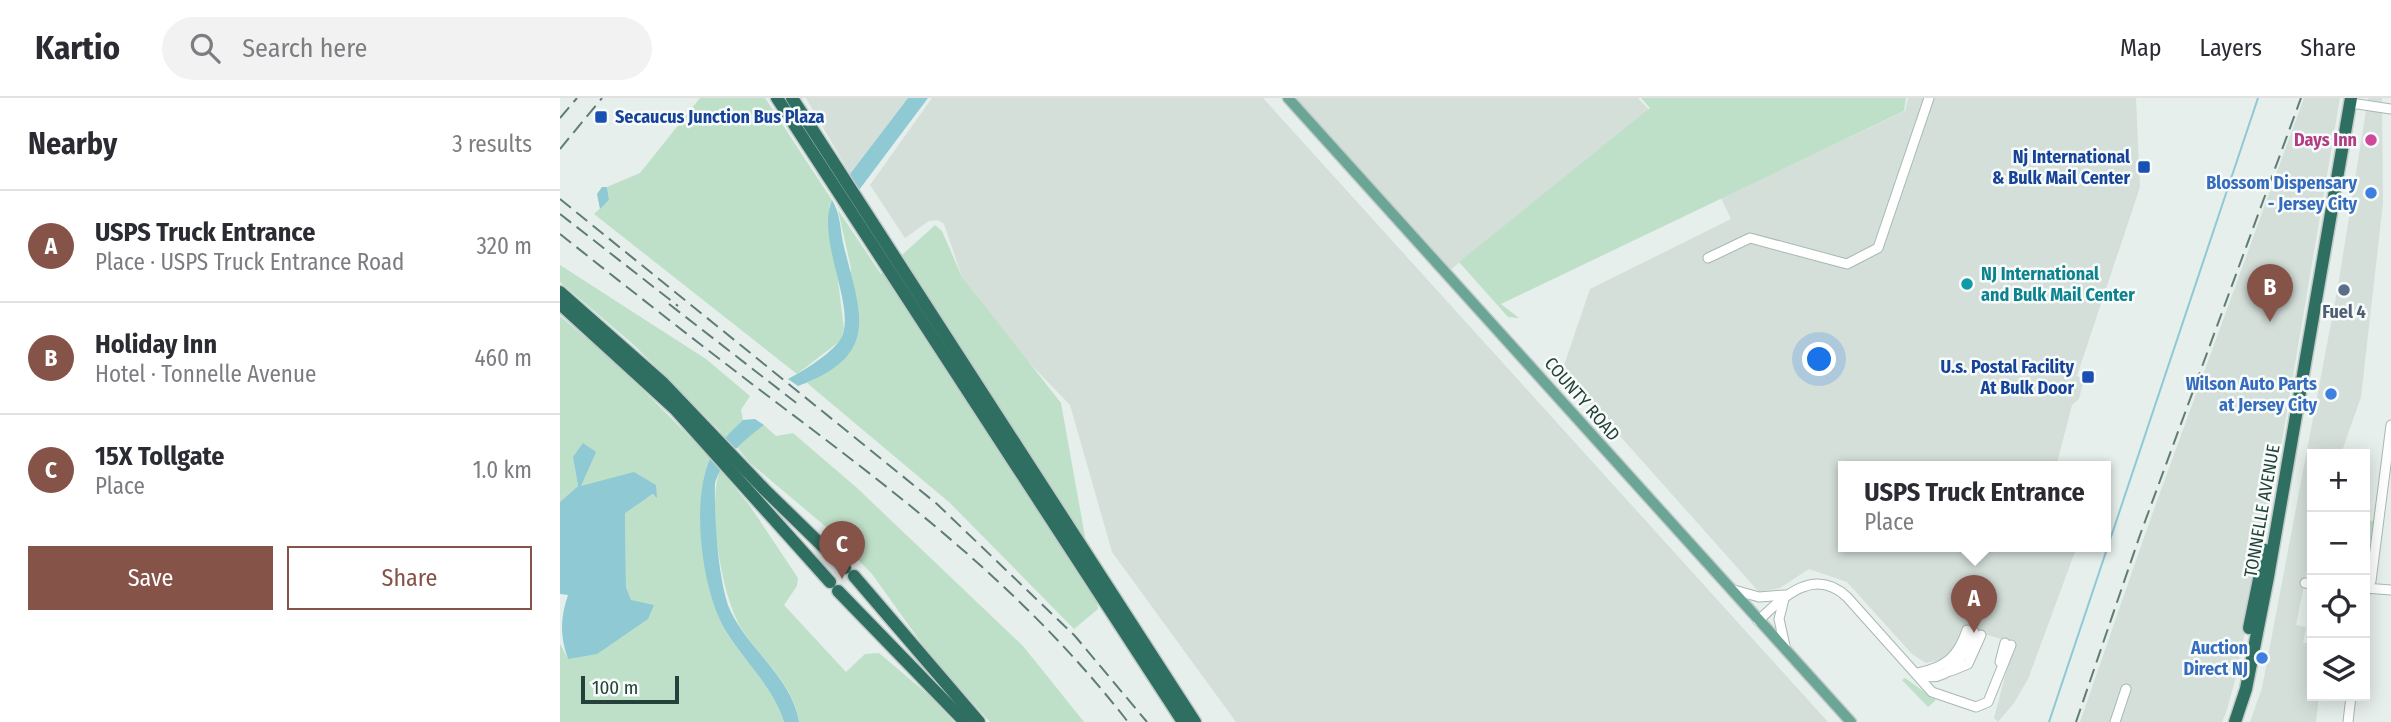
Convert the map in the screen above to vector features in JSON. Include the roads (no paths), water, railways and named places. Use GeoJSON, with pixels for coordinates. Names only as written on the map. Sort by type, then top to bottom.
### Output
{"type":"FeatureCollection","features":[{"type":"Feature","properties":{"kind":"highway"},"geometry":{"type":"LineString","coordinates":[[777,98],[1183,722]]}},
{"type":"Feature","properties":{"kind":"highway"},"geometry":{"type":"LineString","coordinates":[[792,98],[1195,722]]}},
{"type":"Feature","properties":{"kind":"highway","name":"TONNELLE AVENUE"},"geometry":{"type":"LineString","coordinates":[[2227,722],[2238,688],[2349,100]]}},
{"type":"Feature","properties":{"kind":"highway","name":"TONNELLE AVENUE"},"geometry":{"type":"LineString","coordinates":[[2235,722],[2246,689],[2268,577],[2349,100]]}},
{"type":"Feature","properties":{"kind":"highway"},"geometry":{"type":"LineString","coordinates":[[560,292],[640,361],[736,468],[834,587],[965,722]]}},
{"type":"Feature","properties":{"kind":"highway"},"geometry":{"type":"LineString","coordinates":[[560,307],[606,344],[707,436]]}},
{"type":"Feature","properties":{"kind":"highway"},"geometry":{"type":"LineString","coordinates":[[736,468],[850,572],[979,722]]}},
{"type":"Feature","properties":{"kind":"main road","name":"COUNTY ROAD"},"geometry":{"type":"LineString","coordinates":[[1288,98],[1457,286],[1507,337],[1563,405],[1851,722]]}},
{"type":"Feature","properties":{"kind":"street"},"geometry":{"type":"LineString","coordinates":[[1707,258],[1750,238],[1847,264],[1878,248],[1929,98]]}},
{"type":"Feature","properties":{"kind":"street"},"geometry":{"type":"LineString","coordinates":[[2349,100],[2391,109]]}},
{"type":"Feature","properties":{"kind":"street"},"geometry":{"type":"LineString","coordinates":[[2368,575],[2391,425]]}},
{"type":"Feature","properties":{"kind":"street"},"geometry":{"type":"LineString","coordinates":[[1758,621],[1787,594],[1808,584],[1823,584],[1839,590],[1932,692],[1980,707],[1989,702],[2008,644]]}},
{"type":"Feature","properties":{"kind":"street"},"geometry":{"type":"LineString","coordinates":[[1728,588],[1759,597],[1787,594]]}},
{"type":"Feature","properties":{"kind":"street"},"geometry":{"type":"LineString","coordinates":[[2370,590],[2391,590]]}},
{"type":"Feature","properties":{"kind":"street"},"geometry":{"type":"LineString","coordinates":[[1787,594],[1779,619],[1787,653]]}},
{"type":"Feature","properties":{"kind":"street"},"geometry":{"type":"LineString","coordinates":[[1974,632],[1963,656],[1950,671],[1931,677],[1917,673],[1950,661],[1974,632]]}},
{"type":"Feature","properties":{"kind":"street"},"geometry":{"type":"LineString","coordinates":[[2115,722],[2126,689]]}},
{"type":"Feature","properties":{"kind":"street"},"geometry":{"type":"LineString","coordinates":[[2348,722],[2350,701]]}},
{"type":"Feature","properties":{"kind":"water"},"geometry":{"type":"Polygon","coordinates":[[[908,98],[928,98],[859,190],[850,174],[908,98]]]}},
{"type":"Feature","properties":{"kind":"water"},"geometry":{"type":"Polygon","coordinates":[[[602,187],[607,187],[609,200],[600,209],[597,194],[602,187]]]}},
{"type":"Feature","properties":{"kind":"water"},"geometry":{"type":"Polygon","coordinates":[[[832,200],[839,217],[856,293],[858,330],[854,346],[843,361],[825,374],[798,386],[788,379],[830,351],[840,340],[844,327],[844,312],[829,235],[828,216],[832,200]]]}},
{"type":"Feature","properties":{"kind":"water"},"geometry":{"type":"Polygon","coordinates":[[[755,419],[764,425],[729,457],[715,483],[720,568],[731,612],[788,692],[799,722],[784,722],[766,687],[727,633],[711,596],[702,548],[701,501],[709,461],[719,445],[743,420],[755,419]]]}},
{"type":"Feature","properties":{"kind":"water"},"geometry":{"type":"Polygon","coordinates":[[[583,443],[596,452],[581,486],[634,472],[656,485],[657,498],[653,494],[625,513],[626,587],[631,600],[654,605],[648,619],[597,654],[568,659],[562,627],[568,595],[560,594],[560,502],[578,486],[573,457],[583,443]]]}},
{"type":"Feature","properties":{"kind":"waterway"},"geometry":{"type":"LineString","coordinates":[[2111,537],[2258,98]]}},
{"type":"Feature","properties":{"kind":"waterway"},"geometry":{"type":"LineString","coordinates":[[2049,722],[2106,552]]}},
{"type":"Feature","properties":{"kind":"railway"},"geometry":{"type":"LineString","coordinates":[[560,118],[577,98]]}},
{"type":"Feature","properties":{"kind":"railway"},"geometry":{"type":"LineString","coordinates":[[560,149],[602,98]]}},
{"type":"Feature","properties":{"kind":"railway"},"geometry":{"type":"LineString","coordinates":[[2076,722],[2140,535],[2301,98]]}},
{"type":"Feature","properties":{"kind":"railway"},"geometry":{"type":"LineString","coordinates":[[560,199],[937,504],[1075,636],[1147,722]]}},
{"type":"Feature","properties":{"kind":"railway"},"geometry":{"type":"LineString","coordinates":[[560,214],[678,306]]}},
{"type":"Feature","properties":{"kind":"railway"},"geometry":{"type":"LineString","coordinates":[[560,234],[952,540],[1043,625],[1087,672],[1128,722]]}},
{"type":"Feature","properties":{"kind":"railway"},"geometry":{"type":"LineString","coordinates":[[669,304],[799,405]]}},
{"type":"Feature","properties":{"kind":"place","name":"Secaucus Junction Bus Plaza"},"geometry":{"type":"Point","coordinates":[601,117]}},
{"type":"Feature","properties":{"kind":"place","name":"Days Inn"},"geometry":{"type":"Point","coordinates":[2371,140]}},
{"type":"Feature","properties":{"kind":"place","name":"Nj International & Bulk Mail Center"},"geometry":{"type":"Point","coordinates":[2144,167]}},
{"type":"Feature","properties":{"kind":"place","name":"Blossom Dispensary - Jersey City"},"geometry":{"type":"Point","coordinates":[2371,193]}},
{"type":"Feature","properties":{"kind":"place","name":"NJ International and Bulk Mail Center"},"geometry":{"type":"Point","coordinates":[1967,284]}},
{"type":"Feature","properties":{"kind":"place","name":"Fuel 4"},"geometry":{"type":"Point","coordinates":[2344,290]}},
{"type":"Feature","properties":{"kind":"place","name":"Holiday Inn"},"geometry":{"type":"Point","coordinates":[2270,322]}},
{"type":"Feature","properties":{"kind":"place","name":"U.s. Postal Facility At Bulk Door"},"geometry":{"type":"Point","coordinates":[2088,377]}},
{"type":"Feature","properties":{"kind":"place","name":"Wilson Auto Parts at Jersey City"},"geometry":{"type":"Point","coordinates":[2331,394]}},
{"type":"Feature","properties":{"kind":"place","name":"15X Tollgate"},"geometry":{"type":"Point","coordinates":[842,579]}},
{"type":"Feature","properties":{"kind":"place","name":"USPS Truck Entrance"},"geometry":{"type":"Point","coordinates":[1974,633]}},
{"type":"Feature","properties":{"kind":"place","name":"Auction Direct NJ"},"geometry":{"type":"Point","coordinates":[2262,658]}}]}
